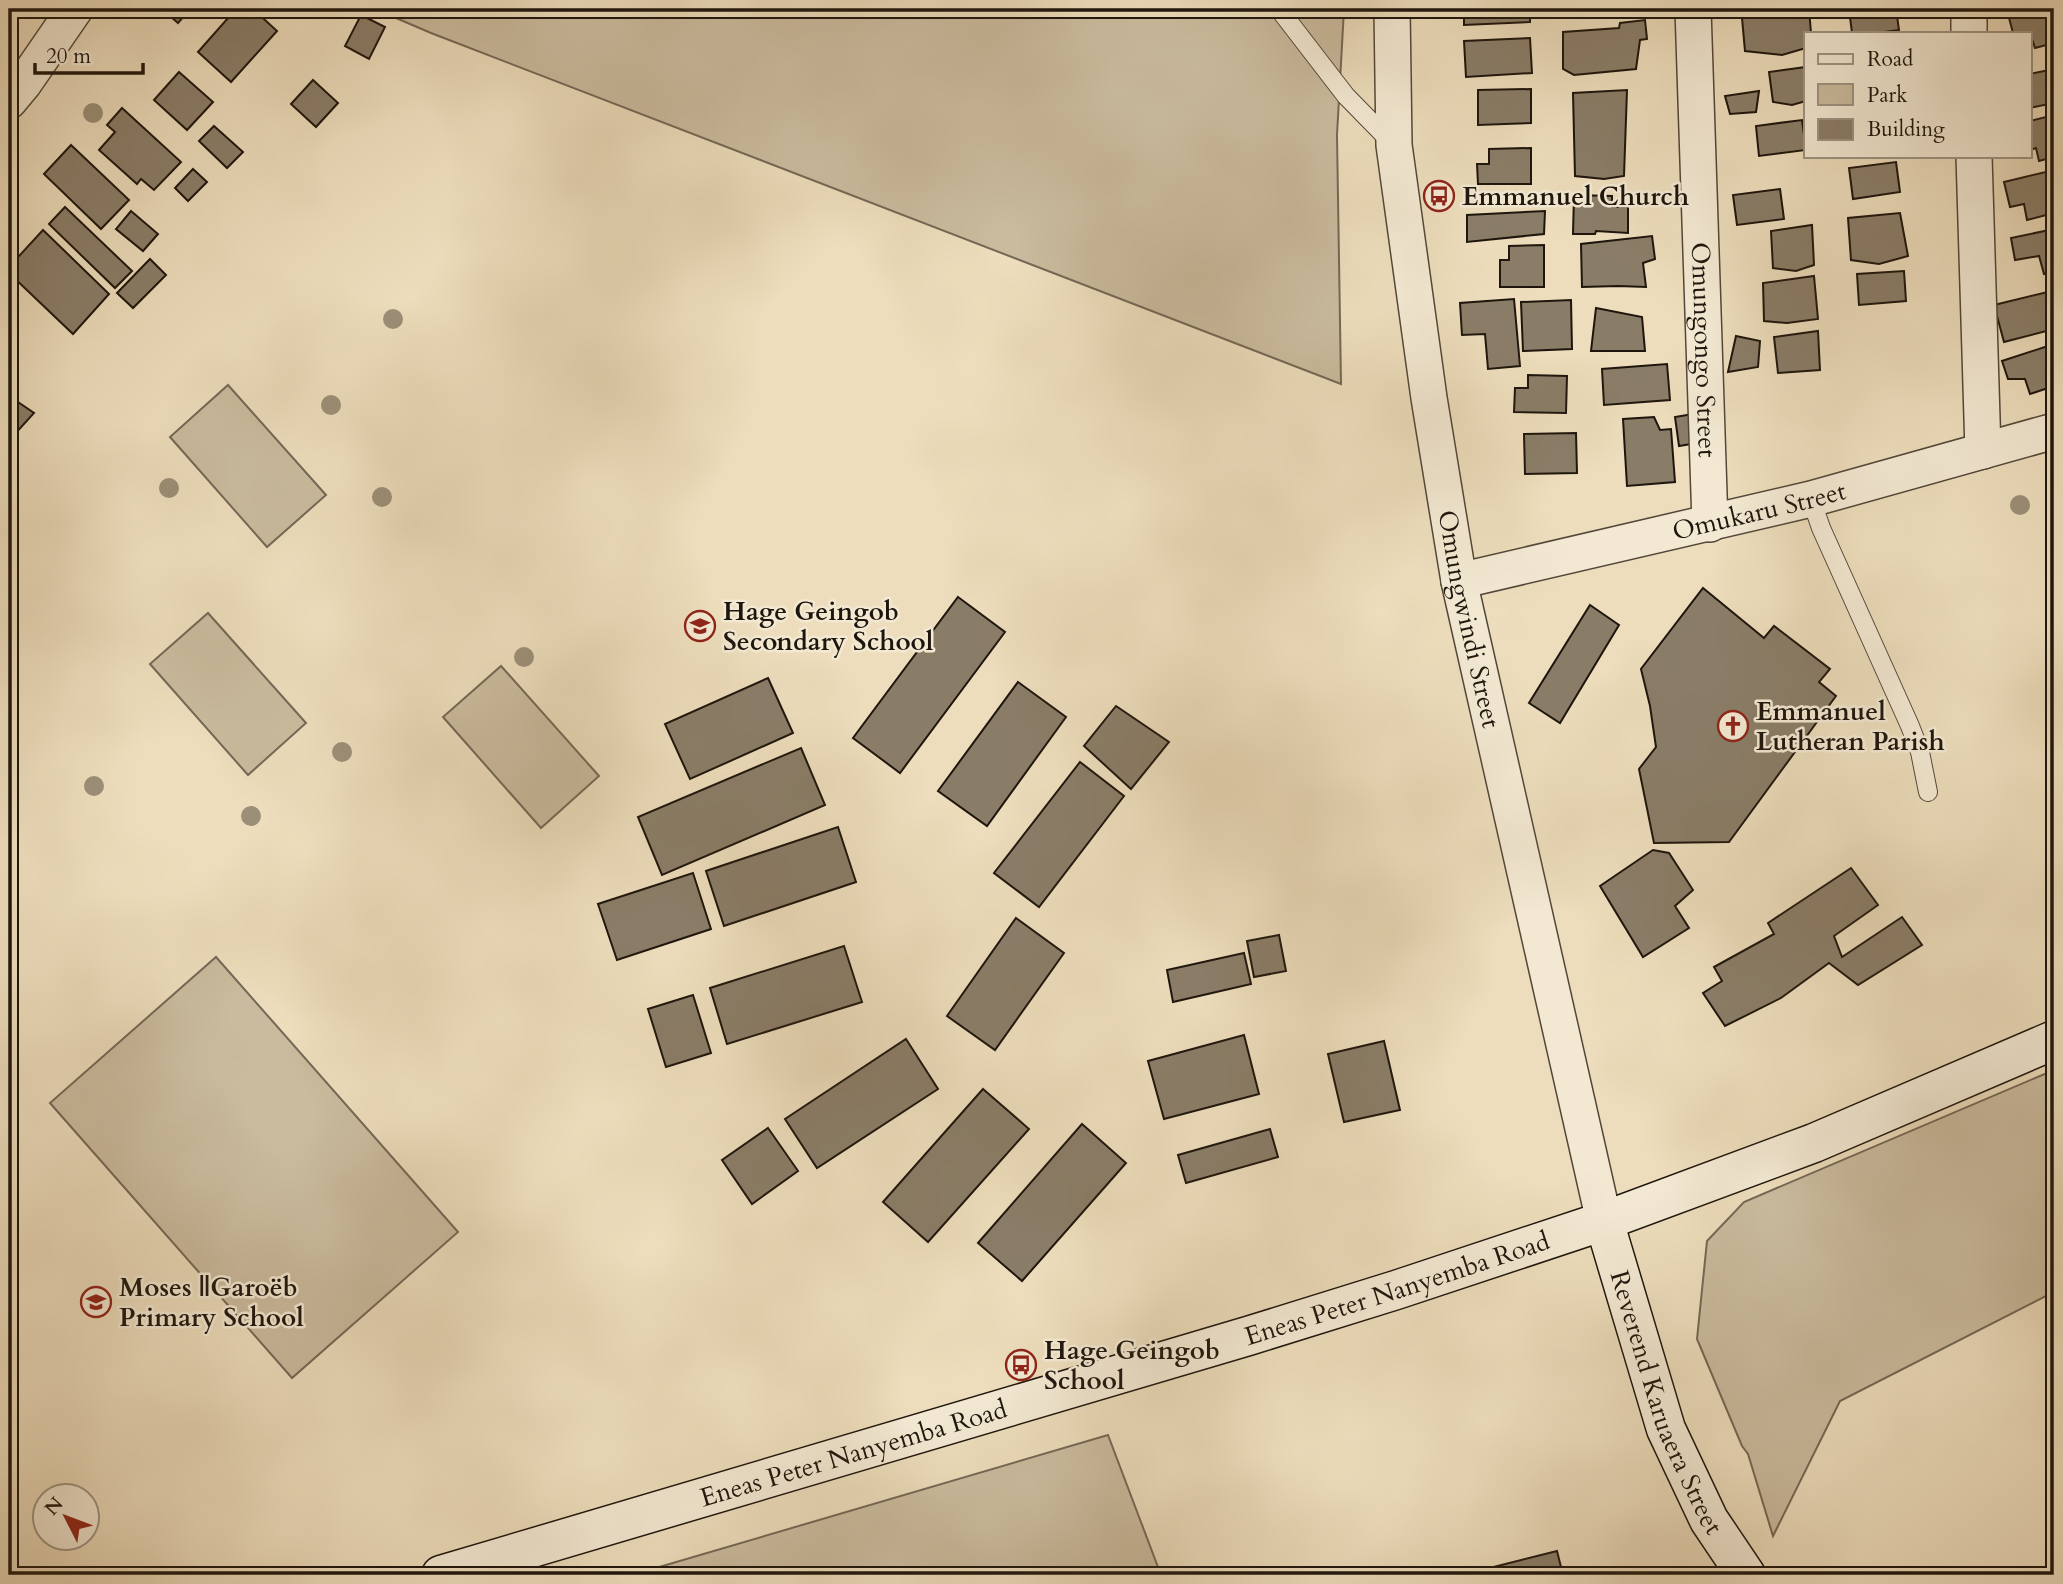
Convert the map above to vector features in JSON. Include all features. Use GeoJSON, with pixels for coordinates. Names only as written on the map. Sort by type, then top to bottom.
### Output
{"type":"FeatureCollection","features":[{"type":"Feature","properties":{"kind":"main road","name":"Eneas Peter Nanyemba Road"},"geometry":{"type":"LineString","coordinates":[[442,1575],[1248,1336],[1604,1221],[1814,1143],[2054,1040]]}},
{"type":"Feature","properties":{"kind":"main road","name":"Reverend Karuaera Street"},"geometry":{"type":"LineString","coordinates":[[1604,1221],[1666,1429],[1709,1520],[1746,1575]]}},
{"type":"Feature","properties":{"kind":"street"},"geometry":{"type":"LineString","coordinates":[[9,101],[75,9]]}},
{"type":"Feature","properties":{"kind":"street","name":"Omungwindi Street"},"geometry":{"type":"LineString","coordinates":[[1392,9],[1394,145],[1429,398],[1460,581],[1604,1221]]}},
{"type":"Feature","properties":{"kind":"street","name":"Omungongo Street"},"geometry":{"type":"LineString","coordinates":[[1693,9],[1710,524]]}},
{"type":"Feature","properties":{"kind":"street"},"geometry":{"type":"LineString","coordinates":[[1969,9],[1969,32]]}},
{"type":"Feature","properties":{"kind":"street"},"geometry":{"type":"LineString","coordinates":[[1973,158],[1983,451]]}},
{"type":"Feature","properties":{"kind":"street","name":"Omukaru Street"},"geometry":{"type":"LineString","coordinates":[[1460,581],[1811,499],[2054,431]]}},
{"type":"Feature","properties":{"kind":"lane"},"geometry":{"type":"LineString","coordinates":[[1279,9],[1346,96],[1394,145]]}},
{"type":"Feature","properties":{"kind":"lane"},"geometry":{"type":"LineString","coordinates":[[1811,499],[1910,726],[1920,752],[1928,792]]}},
{"type":"Feature","properties":{"kind":"green space"},"geometry":{"type":"Polygon","coordinates":[[[375,9],[1344,9],[1337,135],[1341,384],[431,33],[375,9]]]}},
{"type":"Feature","properties":{"kind":"green space"},"geometry":{"type":"Polygon","coordinates":[[[228,385],[326,495],[267,547],[170,437],[228,385]]]}},
{"type":"Feature","properties":{"kind":"green space"},"geometry":{"type":"Polygon","coordinates":[[[208,613],[306,723],[248,775],[150,664],[208,613]]]}},
{"type":"Feature","properties":{"kind":"green space"},"geometry":{"type":"Polygon","coordinates":[[[501,666],[599,776],[541,828],[443,717],[501,666]]]}},
{"type":"Feature","properties":{"kind":"green space"},"geometry":{"type":"Polygon","coordinates":[[[216,957],[458,1232],[292,1378],[50,1103],[216,957]]]}},
{"type":"Feature","properties":{"kind":"green space"},"geometry":{"type":"Polygon","coordinates":[[[2054,1070],[2054,1292],[1840,1401],[1773,1536],[1748,1454],[1742,1446],[1697,1339],[1707,1241],[1744,1202],[2054,1070]]]}},
{"type":"Feature","properties":{"kind":"green space"},"geometry":{"type":"Polygon","coordinates":[[[1108,1435],[1161,1575],[632,1575],[1108,1435]]]}},
{"type":"Feature","properties":{"kind":"building"},"geometry":{"type":"Polygon","coordinates":[[[164,9],[190,9],[178,23],[164,9]]]}},
{"type":"Feature","properties":{"kind":"building"},"geometry":{"type":"Polygon","coordinates":[[[236,9],[253,9],[277,31],[231,82],[198,52],[236,9]]]}},
{"type":"Feature","properties":{"kind":"building"},"geometry":{"type":"Polygon","coordinates":[[[1464,9],[1530,9],[1530,22],[1464,25],[1464,9]]]}},
{"type":"Feature","properties":{"kind":"building"},"geometry":{"type":"Polygon","coordinates":[[[1575,9],[1633,9],[1633,17],[1573,15],[1575,9]]]}},
{"type":"Feature","properties":{"kind":"building"},"geometry":{"type":"Polygon","coordinates":[[[1809,9],[1811,32],[1804,32],[1804,49],[1782,55],[1745,51],[1742,18],[1809,9]]]}},
{"type":"Feature","properties":{"kind":"building"},"geometry":{"type":"Polygon","coordinates":[[[1849,9],[1896,9],[1899,30],[1852,32],[1849,9]]]}},
{"type":"Feature","properties":{"kind":"building"},"geometry":{"type":"Polygon","coordinates":[[[2028,9],[2054,9],[2054,43],[2035,48],[2032,32],[2013,32],[2008,14],[2028,9]]]}},
{"type":"Feature","properties":{"kind":"building"},"geometry":{"type":"Polygon","coordinates":[[[361,15],[385,27],[369,59],[345,46],[361,15]]]}},
{"type":"Feature","properties":{"kind":"building"},"geometry":{"type":"Polygon","coordinates":[[[1645,20],[1647,39],[1640,40],[1636,69],[1574,75],[1563,69],[1563,32],[1619,28],[1620,23],[1645,20]]]}},
{"type":"Feature","properties":{"kind":"building"},"geometry":{"type":"Polygon","coordinates":[[[1530,38],[1532,73],[1466,77],[1464,41],[1530,38]]]}},
{"type":"Feature","properties":{"kind":"building"},"geometry":{"type":"Polygon","coordinates":[[[1804,67],[1804,102],[1792,105],[1773,102],[1769,72],[1804,67]]]}},
{"type":"Feature","properties":{"kind":"building"},"geometry":{"type":"Polygon","coordinates":[[[2054,69],[2054,103],[2032,108],[2032,74],[2054,69]]]}},
{"type":"Feature","properties":{"kind":"building"},"geometry":{"type":"Polygon","coordinates":[[[179,72],[213,102],[187,130],[154,100],[179,72]]]}},
{"type":"Feature","properties":{"kind":"building"},"geometry":{"type":"Polygon","coordinates":[[[313,80],[338,103],[316,127],[291,104],[313,80]]]}},
{"type":"Feature","properties":{"kind":"building"},"geometry":{"type":"Polygon","coordinates":[[[1531,89],[1531,123],[1478,125],[1478,90],[1531,89]]]}},
{"type":"Feature","properties":{"kind":"building"},"geometry":{"type":"Polygon","coordinates":[[[1627,90],[1624,176],[1604,179],[1575,176],[1573,93],[1627,90]]]}},
{"type":"Feature","properties":{"kind":"building"},"geometry":{"type":"Polygon","coordinates":[[[1759,91],[1756,112],[1730,114],[1725,96],[1759,91]]]}},
{"type":"Feature","properties":{"kind":"building"},"geometry":{"type":"Polygon","coordinates":[[[122,108],[181,162],[154,190],[141,179],[137,184],[99,150],[115,132],[107,125],[122,108]]]}},
{"type":"Feature","properties":{"kind":"building"},"geometry":{"type":"Polygon","coordinates":[[[2054,115],[2054,157],[2039,161],[2036,148],[2032,149],[2032,120],[2054,115]]]}},
{"type":"Feature","properties":{"kind":"building"},"geometry":{"type":"Polygon","coordinates":[[[1802,120],[1804,150],[1759,156],[1756,126],[1802,120]]]}},
{"type":"Feature","properties":{"kind":"building"},"geometry":{"type":"Polygon","coordinates":[[[214,126],[243,152],[227,168],[199,141],[214,126]]]}},
{"type":"Feature","properties":{"kind":"building"},"geometry":{"type":"Polygon","coordinates":[[[71,145],[129,200],[101,229],[44,174],[71,145]]]}},
{"type":"Feature","properties":{"kind":"building"},"geometry":{"type":"Polygon","coordinates":[[[1531,148],[1531,184],[1478,184],[1477,164],[1489,164],[1489,149],[1531,148]]]}},
{"type":"Feature","properties":{"kind":"building"},"geometry":{"type":"Polygon","coordinates":[[[1896,162],[1900,192],[1853,199],[1849,168],[1896,162]]]}},
{"type":"Feature","properties":{"kind":"building"},"geometry":{"type":"Polygon","coordinates":[[[193,169],[207,182],[188,201],[175,188],[193,169]]]}},
{"type":"Feature","properties":{"kind":"building"},"geometry":{"type":"Polygon","coordinates":[[[2054,170],[2054,213],[2027,220],[2024,204],[2010,207],[2004,182],[2054,170]]]}},
{"type":"Feature","properties":{"kind":"building"},"geometry":{"type":"Polygon","coordinates":[[[1780,189],[1784,219],[1737,225],[1733,195],[1780,189]]]}},
{"type":"Feature","properties":{"kind":"building"},"geometry":{"type":"Polygon","coordinates":[[[1574,195],[1612,196],[1612,207],[1628,207],[1628,233],[1596,231],[1595,234],[1573,234],[1574,195]]]}},
{"type":"Feature","properties":{"kind":"building"},"geometry":{"type":"Polygon","coordinates":[[[65,207],[132,271],[115,288],[49,224],[65,207]]]}},
{"type":"Feature","properties":{"kind":"building"},"geometry":{"type":"Polygon","coordinates":[[[131,211],[158,234],[143,251],[116,229],[131,211]]]}},
{"type":"Feature","properties":{"kind":"building"},"geometry":{"type":"Polygon","coordinates":[[[1545,211],[1544,234],[1467,242],[1467,215],[1545,211]]]}},
{"type":"Feature","properties":{"kind":"building"},"geometry":{"type":"Polygon","coordinates":[[[1900,213],[1908,256],[1879,264],[1851,260],[1848,218],[1900,213]]]}},
{"type":"Feature","properties":{"kind":"building"},"geometry":{"type":"Polygon","coordinates":[[[1812,225],[1814,265],[1796,271],[1773,268],[1771,231],[1812,225]]]}},
{"type":"Feature","properties":{"kind":"building"},"geometry":{"type":"Polygon","coordinates":[[[2054,229],[2054,272],[2044,274],[2039,256],[2015,260],[2011,238],[2054,229]]]}},
{"type":"Feature","properties":{"kind":"building"},"geometry":{"type":"Polygon","coordinates":[[[43,230],[109,294],[73,334],[9,273],[9,267],[43,230]]]}},
{"type":"Feature","properties":{"kind":"building"},"geometry":{"type":"Polygon","coordinates":[[[1652,236],[1655,259],[1643,263],[1646,287],[1582,287],[1581,244],[1652,236]]]}},
{"type":"Feature","properties":{"kind":"building"},"geometry":{"type":"Polygon","coordinates":[[[1544,245],[1544,287],[1500,287],[1500,260],[1509,260],[1509,246],[1544,245]]]}},
{"type":"Feature","properties":{"kind":"building"},"geometry":{"type":"Polygon","coordinates":[[[150,259],[166,275],[133,308],[117,293],[150,259]]]}},
{"type":"Feature","properties":{"kind":"building"},"geometry":{"type":"Polygon","coordinates":[[[1904,271],[1906,301],[1859,305],[1857,274],[1904,271]]]}},
{"type":"Feature","properties":{"kind":"building"},"geometry":{"type":"Polygon","coordinates":[[[1814,276],[1818,319],[1787,323],[1764,321],[1763,283],[1814,276]]]}},
{"type":"Feature","properties":{"kind":"building"},"geometry":{"type":"Polygon","coordinates":[[[2052,291],[2054,329],[2004,342],[1994,305],[2052,291]]]}},
{"type":"Feature","properties":{"kind":"building"},"geometry":{"type":"Polygon","coordinates":[[[1514,299],[1520,366],[1488,369],[1485,334],[1462,335],[1460,303],[1514,299]]]}},
{"type":"Feature","properties":{"kind":"building"},"geometry":{"type":"Polygon","coordinates":[[[1571,300],[1572,349],[1523,351],[1521,302],[1571,300]]]}},
{"type":"Feature","properties":{"kind":"building"},"geometry":{"type":"Polygon","coordinates":[[[1596,308],[1642,317],[1645,351],[1591,351],[1596,308]]]}},
{"type":"Feature","properties":{"kind":"building"},"geometry":{"type":"Polygon","coordinates":[[[1818,331],[1820,370],[1778,373],[1774,337],[1818,331]]]}},
{"type":"Feature","properties":{"kind":"building"},"geometry":{"type":"Polygon","coordinates":[[[1736,336],[1760,341],[1758,367],[1728,372],[1736,336]]]}},
{"type":"Feature","properties":{"kind":"building"},"geometry":{"type":"Polygon","coordinates":[[[2054,344],[2054,386],[2030,394],[2025,379],[2008,379],[2002,361],[2054,344]]]}},
{"type":"Feature","properties":{"kind":"building"},"geometry":{"type":"Polygon","coordinates":[[[1667,364],[1670,400],[1604,405],[1602,369],[1667,364]]]}},
{"type":"Feature","properties":{"kind":"building"},"geometry":{"type":"Polygon","coordinates":[[[1528,375],[1567,376],[1566,413],[1514,412],[1515,388],[1528,388],[1528,375]]]}},
{"type":"Feature","properties":{"kind":"building"},"geometry":{"type":"Polygon","coordinates":[[[18,402],[34,413],[13,436],[9,432],[9,412],[18,402]]]}},
{"type":"Feature","properties":{"kind":"building"},"geometry":{"type":"Polygon","coordinates":[[[1699,413],[1703,442],[1679,446],[1675,417],[1699,413]]]}},
{"type":"Feature","properties":{"kind":"building"},"geometry":{"type":"Polygon","coordinates":[[[1654,417],[1660,430],[1671,429],[1675,482],[1627,486],[1623,419],[1654,417]]]}},
{"type":"Feature","properties":{"kind":"building"},"geometry":{"type":"Polygon","coordinates":[[[1576,433],[1577,473],[1525,474],[1524,434],[1576,433]]]}},
{"type":"Feature","properties":{"kind":"building","name":"Emmanuel Lutheran Parish"},"geometry":{"type":"Polygon","coordinates":[[[1703,588],[1764,638],[1774,626],[1830,669],[1819,682],[1836,696],[1729,842],[1654,843],[1639,769],[1656,747],[1641,669],[1703,588]]]}},
{"type":"Feature","properties":{"kind":"building"},"geometry":{"type":"Polygon","coordinates":[[[958,597],[1005,632],[900,773],[853,738],[958,597]]]}},
{"type":"Feature","properties":{"kind":"building"},"geometry":{"type":"Polygon","coordinates":[[[1590,605],[1619,625],[1560,723],[1529,703],[1590,605]]]}},
{"type":"Feature","properties":{"kind":"building"},"geometry":{"type":"Polygon","coordinates":[[[768,678],[793,733],[690,779],[665,724],[768,678]]]}},
{"type":"Feature","properties":{"kind":"building"},"geometry":{"type":"Polygon","coordinates":[[[1018,682],[1066,717],[987,826],[938,791],[1018,682]]]}},
{"type":"Feature","properties":{"kind":"building"},"geometry":{"type":"Polygon","coordinates":[[[1116,706],[1169,742],[1131,789],[1084,746],[1116,706]]]}},
{"type":"Feature","properties":{"kind":"building"},"geometry":{"type":"Polygon","coordinates":[[[801,748],[825,805],[662,875],[638,817],[801,748]]]}},
{"type":"Feature","properties":{"kind":"building"},"geometry":{"type":"Polygon","coordinates":[[[1080,762],[1124,796],[1039,907],[994,873],[1080,762]]]}},
{"type":"Feature","properties":{"kind":"building"},"geometry":{"type":"Polygon","coordinates":[[[838,827],[856,882],[724,926],[706,871],[838,827]]]}},
{"type":"Feature","properties":{"kind":"building"},"geometry":{"type":"Polygon","coordinates":[[[1653,850],[1669,853],[1693,890],[1675,906],[1689,928],[1643,957],[1600,886],[1653,850]]]}},
{"type":"Feature","properties":{"kind":"building"},"geometry":{"type":"Polygon","coordinates":[[[1851,868],[1878,905],[1834,936],[1842,957],[1902,917],[1922,945],[1858,985],[1829,963],[1781,998],[1725,1026],[1703,993],[1722,981],[1714,967],[1774,934],[1768,923],[1851,868]]]}},
{"type":"Feature","properties":{"kind":"building"},"geometry":{"type":"Polygon","coordinates":[[[693,873],[711,929],[617,960],[598,904],[693,873]]]}},
{"type":"Feature","properties":{"kind":"building"},"geometry":{"type":"Polygon","coordinates":[[[1016,918],[1064,953],[995,1050],[947,1016],[1016,918]]]}},
{"type":"Feature","properties":{"kind":"building"},"geometry":{"type":"Polygon","coordinates":[[[1279,935],[1286,971],[1254,977],[1247,941],[1279,935]]]}},
{"type":"Feature","properties":{"kind":"building"},"geometry":{"type":"Polygon","coordinates":[[[844,946],[862,1002],[727,1044],[710,988],[844,946]]]}},
{"type":"Feature","properties":{"kind":"building"},"geometry":{"type":"Polygon","coordinates":[[[1244,953],[1251,984],[1173,1002],[1167,970],[1244,953]]]}},
{"type":"Feature","properties":{"kind":"building"},"geometry":{"type":"Polygon","coordinates":[[[693,995],[711,1053],[666,1067],[648,1009],[693,995]]]}},
{"type":"Feature","properties":{"kind":"building"},"geometry":{"type":"Polygon","coordinates":[[[1244,1035],[1259,1094],[1164,1119],[1148,1061],[1244,1035]]]}},
{"type":"Feature","properties":{"kind":"building"},"geometry":{"type":"Polygon","coordinates":[[[906,1039],[938,1089],[817,1168],[785,1119],[906,1039]]]}},
{"type":"Feature","properties":{"kind":"building"},"geometry":{"type":"Polygon","coordinates":[[[1384,1041],[1400,1110],[1344,1122],[1328,1054],[1384,1041]]]}},
{"type":"Feature","properties":{"kind":"building"},"geometry":{"type":"Polygon","coordinates":[[[983,1089],[1029,1129],[928,1242],[883,1202],[983,1089]]]}},
{"type":"Feature","properties":{"kind":"building"},"geometry":{"type":"Polygon","coordinates":[[[1082,1124],[1126,1163],[1022,1281],[978,1243],[1082,1124]]]}},
{"type":"Feature","properties":{"kind":"building"},"geometry":{"type":"Polygon","coordinates":[[[768,1128],[798,1171],[752,1204],[722,1160],[768,1128]]]}},
{"type":"Feature","properties":{"kind":"building"},"geometry":{"type":"Polygon","coordinates":[[[1270,1129],[1278,1157],[1186,1183],[1178,1155],[1270,1129]]]}},
{"type":"Feature","properties":{"kind":"building"},"geometry":{"type":"Polygon","coordinates":[[[1557,1551],[1563,1575],[1462,1575],[1557,1551]]]}},
{"type":"Feature","properties":{"kind":"place","name":"Emmanuel Church"},"geometry":{"type":"Point","coordinates":[1439,196]}},
{"type":"Feature","properties":{"kind":"place","name":"Hage Geingob Secondary School"},"geometry":{"type":"Point","coordinates":[700,626]}},
{"type":"Feature","properties":{"kind":"place","name":"Emmanuel Lutheran Parish"},"geometry":{"type":"Point","coordinates":[1733,726]}},
{"type":"Feature","properties":{"kind":"place","name":"Moses ǁGaroëb Primary School"},"geometry":{"type":"Point","coordinates":[96,1302]}},
{"type":"Feature","properties":{"kind":"place","name":"Hage Geingob School"},"geometry":{"type":"Point","coordinates":[1021,1365]}}]}
